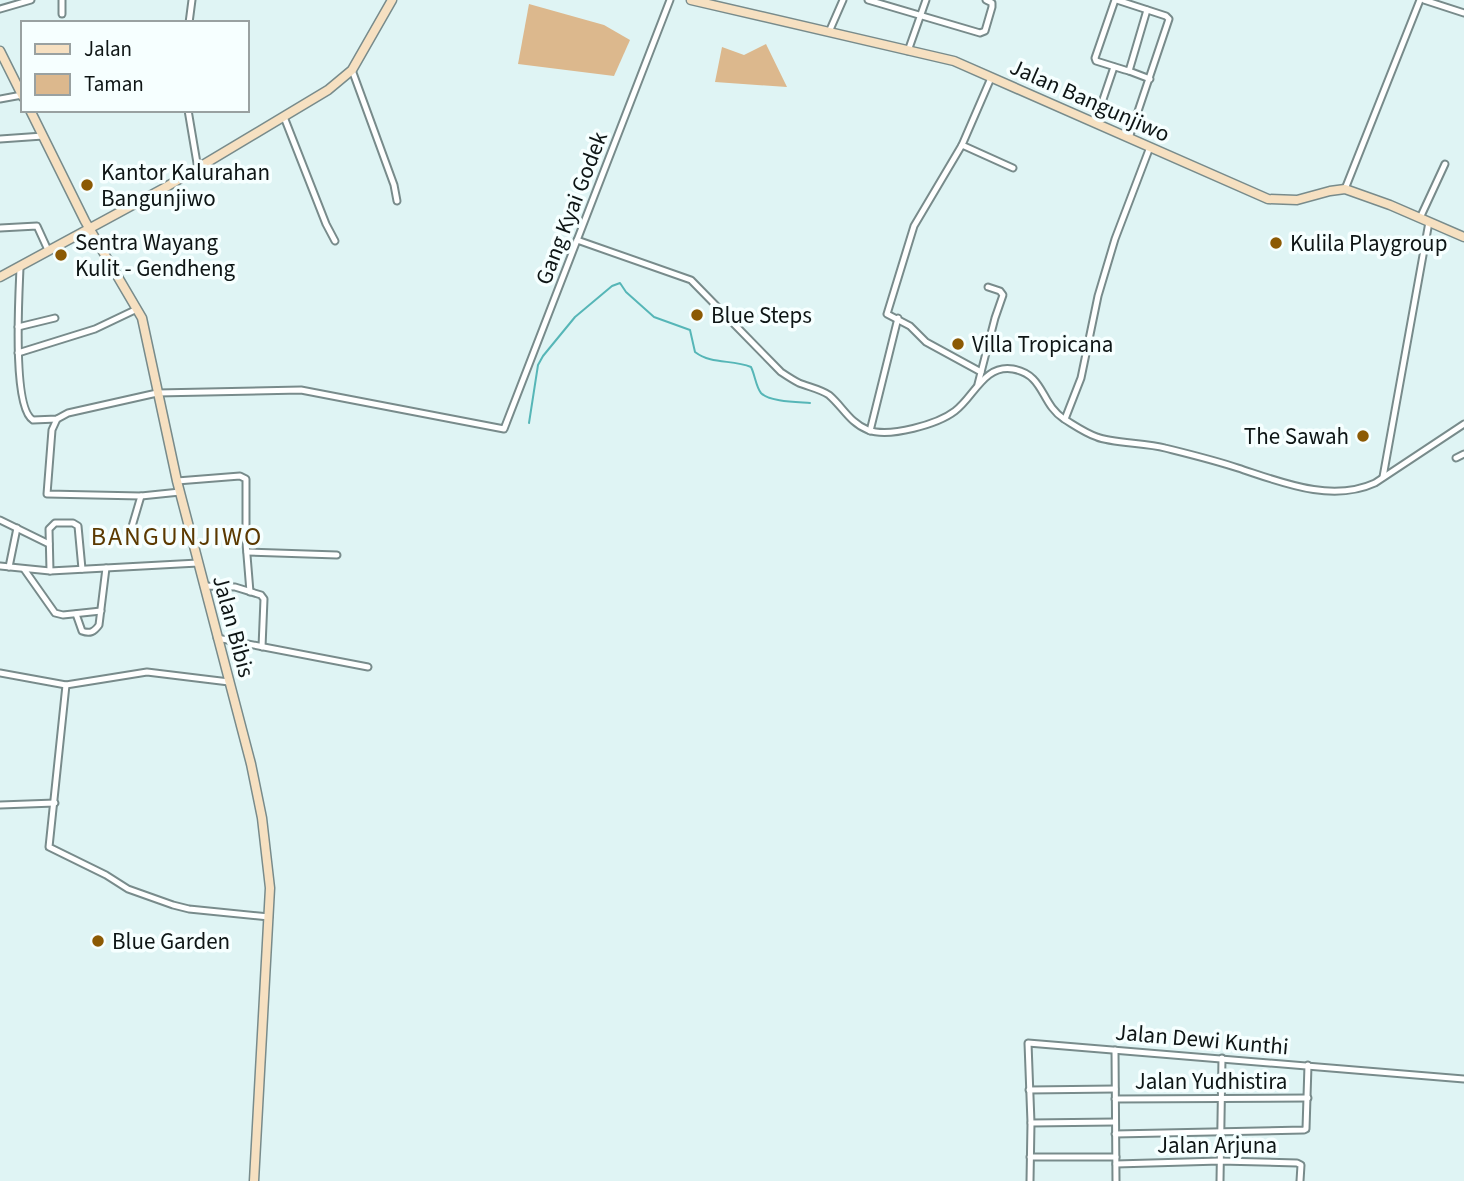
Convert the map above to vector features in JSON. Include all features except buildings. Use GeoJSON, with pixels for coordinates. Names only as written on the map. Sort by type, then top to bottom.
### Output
{"type":"FeatureCollection","features":[{"type":"Feature","properties":{"kind":"main road"},"geometry":{"type":"LineString","coordinates":[[0,277],[198,169],[328,90],[352,70],[392,0]]}},
{"type":"Feature","properties":{"kind":"main road","name":"Jalan Bangunjiwo"},"geometry":{"type":"LineString","coordinates":[[691,0],[954,61],[1268,199],[1297,200],[1345,189]]}},
{"type":"Feature","properties":{"kind":"main road"},"geometry":{"type":"LineString","coordinates":[[0,51],[2,61],[21,94]]}},
{"type":"Feature","properties":{"kind":"main road","name":"Jalan Bibis"},"geometry":{"type":"LineString","coordinates":[[31,112],[90,228],[142,318],[177,481],[251,764],[262,818],[270,888],[254,1181]]}},
{"type":"Feature","properties":{"kind":"main road"},"geometry":{"type":"LineString","coordinates":[[1345,189],[1464,237]]}},
{"type":"Feature","properties":{"kind":"street"},"geometry":{"type":"LineString","coordinates":[[0,9],[31,0]]}},
{"type":"Feature","properties":{"kind":"street"},"geometry":{"type":"LineString","coordinates":[[62,0],[62,14]]}},
{"type":"Feature","properties":{"kind":"street"},"geometry":{"type":"LineString","coordinates":[[189,21],[192,0]]}},
{"type":"Feature","properties":{"kind":"street","name":"Gang Kyai Godek"},"geometry":{"type":"LineString","coordinates":[[157,393],[301,390],[503,429],[670,0]]}},
{"type":"Feature","properties":{"kind":"street"},"geometry":{"type":"LineString","coordinates":[[829,32],[843,0]]}},
{"type":"Feature","properties":{"kind":"street"},"geometry":{"type":"LineString","coordinates":[[868,0],[982,33],[992,7],[992,3],[986,0]]}},
{"type":"Feature","properties":{"kind":"street"},"geometry":{"type":"LineString","coordinates":[[908,51],[926,0]]}},
{"type":"Feature","properties":{"kind":"street"},"geometry":{"type":"LineString","coordinates":[[1129,138],[1150,79],[1169,19],[1132,2],[1116,0],[1096,61],[1150,79]]}},
{"type":"Feature","properties":{"kind":"street"},"geometry":{"type":"LineString","coordinates":[[1345,189],[1422,0],[1464,13]]}},
{"type":"Feature","properties":{"kind":"street"},"geometry":{"type":"LineString","coordinates":[[1129,71],[1147,10]]}},
{"type":"Feature","properties":{"kind":"street"},"geometry":{"type":"LineString","coordinates":[[1095,123],[1114,67]]}},
{"type":"Feature","properties":{"kind":"street"},"geometry":{"type":"LineString","coordinates":[[352,70],[394,185],[397,201]]}},
{"type":"Feature","properties":{"kind":"street"},"geometry":{"type":"LineString","coordinates":[[981,372],[926,342],[898,318],[887,314],[914,226],[962,145],[991,78]]}},
{"type":"Feature","properties":{"kind":"street"},"geometry":{"type":"LineString","coordinates":[[0,99],[21,96]]}},
{"type":"Feature","properties":{"kind":"street"},"geometry":{"type":"LineString","coordinates":[[188,112],[198,169]]}},
{"type":"Feature","properties":{"kind":"street"},"geometry":{"type":"LineString","coordinates":[[284,117],[326,225],[335,241]]}},
{"type":"Feature","properties":{"kind":"street"},"geometry":{"type":"LineString","coordinates":[[0,139],[43,136]]}},
{"type":"Feature","properties":{"kind":"street"},"geometry":{"type":"LineString","coordinates":[[962,145],[1013,168]]}},
{"type":"Feature","properties":{"kind":"street"},"geometry":{"type":"LineString","coordinates":[[1065,419],[1081,378],[1098,296],[1115,239],[1150,147]]}},
{"type":"Feature","properties":{"kind":"street"},"geometry":{"type":"LineString","coordinates":[[1420,218],[1446,164]]}},
{"type":"Feature","properties":{"kind":"street"},"geometry":{"type":"LineString","coordinates":[[1383,478],[1429,222]]}},
{"type":"Feature","properties":{"kind":"street"},"geometry":{"type":"LineString","coordinates":[[0,228],[37,226],[48,250]]}},
{"type":"Feature","properties":{"kind":"street"},"geometry":{"type":"LineString","coordinates":[[577,240],[691,280],[781,372],[828,395],[846,416],[870,431],[893,432],[935,421],[956,411],[978,384],[1003,368],[1029,375],[1039,384],[1048,404],[1065,419],[1098,438],[1165,447],[1319,491],[1360,490],[1383,478],[1464,424]]}},
{"type":"Feature","properties":{"kind":"street"},"geometry":{"type":"LineString","coordinates":[[20,268],[18,353],[23,402],[28,418],[39,421],[57,419],[68,413],[157,393]]}},
{"type":"Feature","properties":{"kind":"street"},"geometry":{"type":"LineString","coordinates":[[978,384],[1003,295],[1000,291],[988,287]]}},
{"type":"Feature","properties":{"kind":"street"},"geometry":{"type":"LineString","coordinates":[[18,353],[95,328],[137,309]]}},
{"type":"Feature","properties":{"kind":"street"},"geometry":{"type":"LineString","coordinates":[[18,327],[55,318]]}},
{"type":"Feature","properties":{"kind":"street"},"geometry":{"type":"LineString","coordinates":[[870,431],[898,318]]}},
{"type":"Feature","properties":{"kind":"street"},"geometry":{"type":"LineString","coordinates":[[57,419],[52,429],[47,494],[58,492],[141,496],[180,492]]}},
{"type":"Feature","properties":{"kind":"street"},"geometry":{"type":"LineString","coordinates":[[1456,458],[1464,454]]}},
{"type":"Feature","properties":{"kind":"street"},"geometry":{"type":"LineString","coordinates":[[177,481],[240,476],[246,479],[250,592]]}},
{"type":"Feature","properties":{"kind":"street"},"geometry":{"type":"LineString","coordinates":[[128,540],[141,496]]}},
{"type":"Feature","properties":{"kind":"street"},"geometry":{"type":"LineString","coordinates":[[0,520],[49,544]]}},
{"type":"Feature","properties":{"kind":"street"},"geometry":{"type":"LineString","coordinates":[[50,571],[49,529],[52,524],[76,524],[79,529],[82,569]]}},
{"type":"Feature","properties":{"kind":"street"},"geometry":{"type":"LineString","coordinates":[[9,567],[17,528]]}},
{"type":"Feature","properties":{"kind":"street"},"geometry":{"type":"LineString","coordinates":[[247,552],[337,555]]}},
{"type":"Feature","properties":{"kind":"street"},"geometry":{"type":"LineString","coordinates":[[0,566],[50,571],[198,563]]}},
{"type":"Feature","properties":{"kind":"street"},"geometry":{"type":"LineString","coordinates":[[76,614],[82,631],[91,633],[99,625],[106,568]]}},
{"type":"Feature","properties":{"kind":"street"},"geometry":{"type":"LineString","coordinates":[[24,569],[55,613],[101,611]]}},
{"type":"Feature","properties":{"kind":"street"},"geometry":{"type":"LineString","coordinates":[[204,586],[235,587],[261,595],[264,599],[262,647]]}},
{"type":"Feature","properties":{"kind":"street"},"geometry":{"type":"LineString","coordinates":[[217,638],[368,667]]}},
{"type":"Feature","properties":{"kind":"street"},"geometry":{"type":"LineString","coordinates":[[0,673],[66,685],[148,672],[229,682]]}},
{"type":"Feature","properties":{"kind":"street"},"geometry":{"type":"LineString","coordinates":[[66,685],[55,803],[48,844],[51,849],[106,875],[128,889],[173,905],[269,918]]}},
{"type":"Feature","properties":{"kind":"street"},"geometry":{"type":"LineString","coordinates":[[0,805],[55,803]]}},
{"type":"Feature","properties":{"kind":"street","name":"Jalan Dewi Kunthi"},"geometry":{"type":"LineString","coordinates":[[1029,1090],[1028,1043],[1464,1079]]}},
{"type":"Feature","properties":{"kind":"street"},"geometry":{"type":"LineString","coordinates":[[1115,1050],[1116,1181]]}},
{"type":"Feature","properties":{"kind":"street"},"geometry":{"type":"LineString","coordinates":[[1220,1181],[1222,1058]]}},
{"type":"Feature","properties":{"kind":"street","name":"Jalan Yudhistira"},"geometry":{"type":"LineString","coordinates":[[1221,1131],[1306,1130],[1308,1065]]}},
{"type":"Feature","properties":{"kind":"street"},"geometry":{"type":"LineString","coordinates":[[1030,1181],[1029,1090],[1115,1089]]}},
{"type":"Feature","properties":{"kind":"street","name":"Jalan Yudhistira"},"geometry":{"type":"LineString","coordinates":[[1115,1099],[1308,1098]]}},
{"type":"Feature","properties":{"kind":"street"},"geometry":{"type":"LineString","coordinates":[[1031,1123],[1115,1122]]}},
{"type":"Feature","properties":{"kind":"street"},"geometry":{"type":"LineString","coordinates":[[1115,1134],[1221,1131]]}},
{"type":"Feature","properties":{"kind":"street","name":"Jalan Arjuna"},"geometry":{"type":"LineString","coordinates":[[1030,1157],[1297,1163],[1301,1165],[1300,1181]]}},
{"type":"Feature","properties":{"kind":"green space"},"geometry":{"type":"Polygon","coordinates":[[[529,4],[604,25],[630,40],[614,76],[518,64],[529,4]]]}},
{"type":"Feature","properties":{"kind":"green space"},"geometry":{"type":"Polygon","coordinates":[[[766,44],[787,87],[715,82],[722,47],[744,55],[766,44]]]}},
{"type":"Feature","properties":{"kind":"waterway"},"geometry":{"type":"LineString","coordinates":[[529,423],[538,365],[543,356],[575,317],[612,286],[620,283],[626,292],[654,317],[690,330],[695,352],[708,359],[751,367],[759,390],[765,396],[810,403]]}},
{"type":"Feature","properties":{"kind":"place","name":"Kantor Kalurahan Bangunjiwo"},"geometry":{"type":"Point","coordinates":[87,185]}},
{"type":"Feature","properties":{"kind":"place","name":"Kulila Playgroup"},"geometry":{"type":"Point","coordinates":[1276,243]}},
{"type":"Feature","properties":{"kind":"place","name":"Sentra Wayang Kulit - Gendheng"},"geometry":{"type":"Point","coordinates":[61,255]}},
{"type":"Feature","properties":{"kind":"place","name":"Blue Steps"},"geometry":{"type":"Point","coordinates":[697,315]}},
{"type":"Feature","properties":{"kind":"place","name":"Villa Tropicana"},"geometry":{"type":"Point","coordinates":[958,344]}},
{"type":"Feature","properties":{"kind":"place","name":"The Sawah"},"geometry":{"type":"Point","coordinates":[1363,436]}},
{"type":"Feature","properties":{"kind":"place","name":"Blue Garden"},"geometry":{"type":"Point","coordinates":[98,941]}},
{"type":"Feature","properties":{"kind":"district","name":"BANGUNJIWO"},"geometry":{"type":"Point","coordinates":[177,536]}}]}
